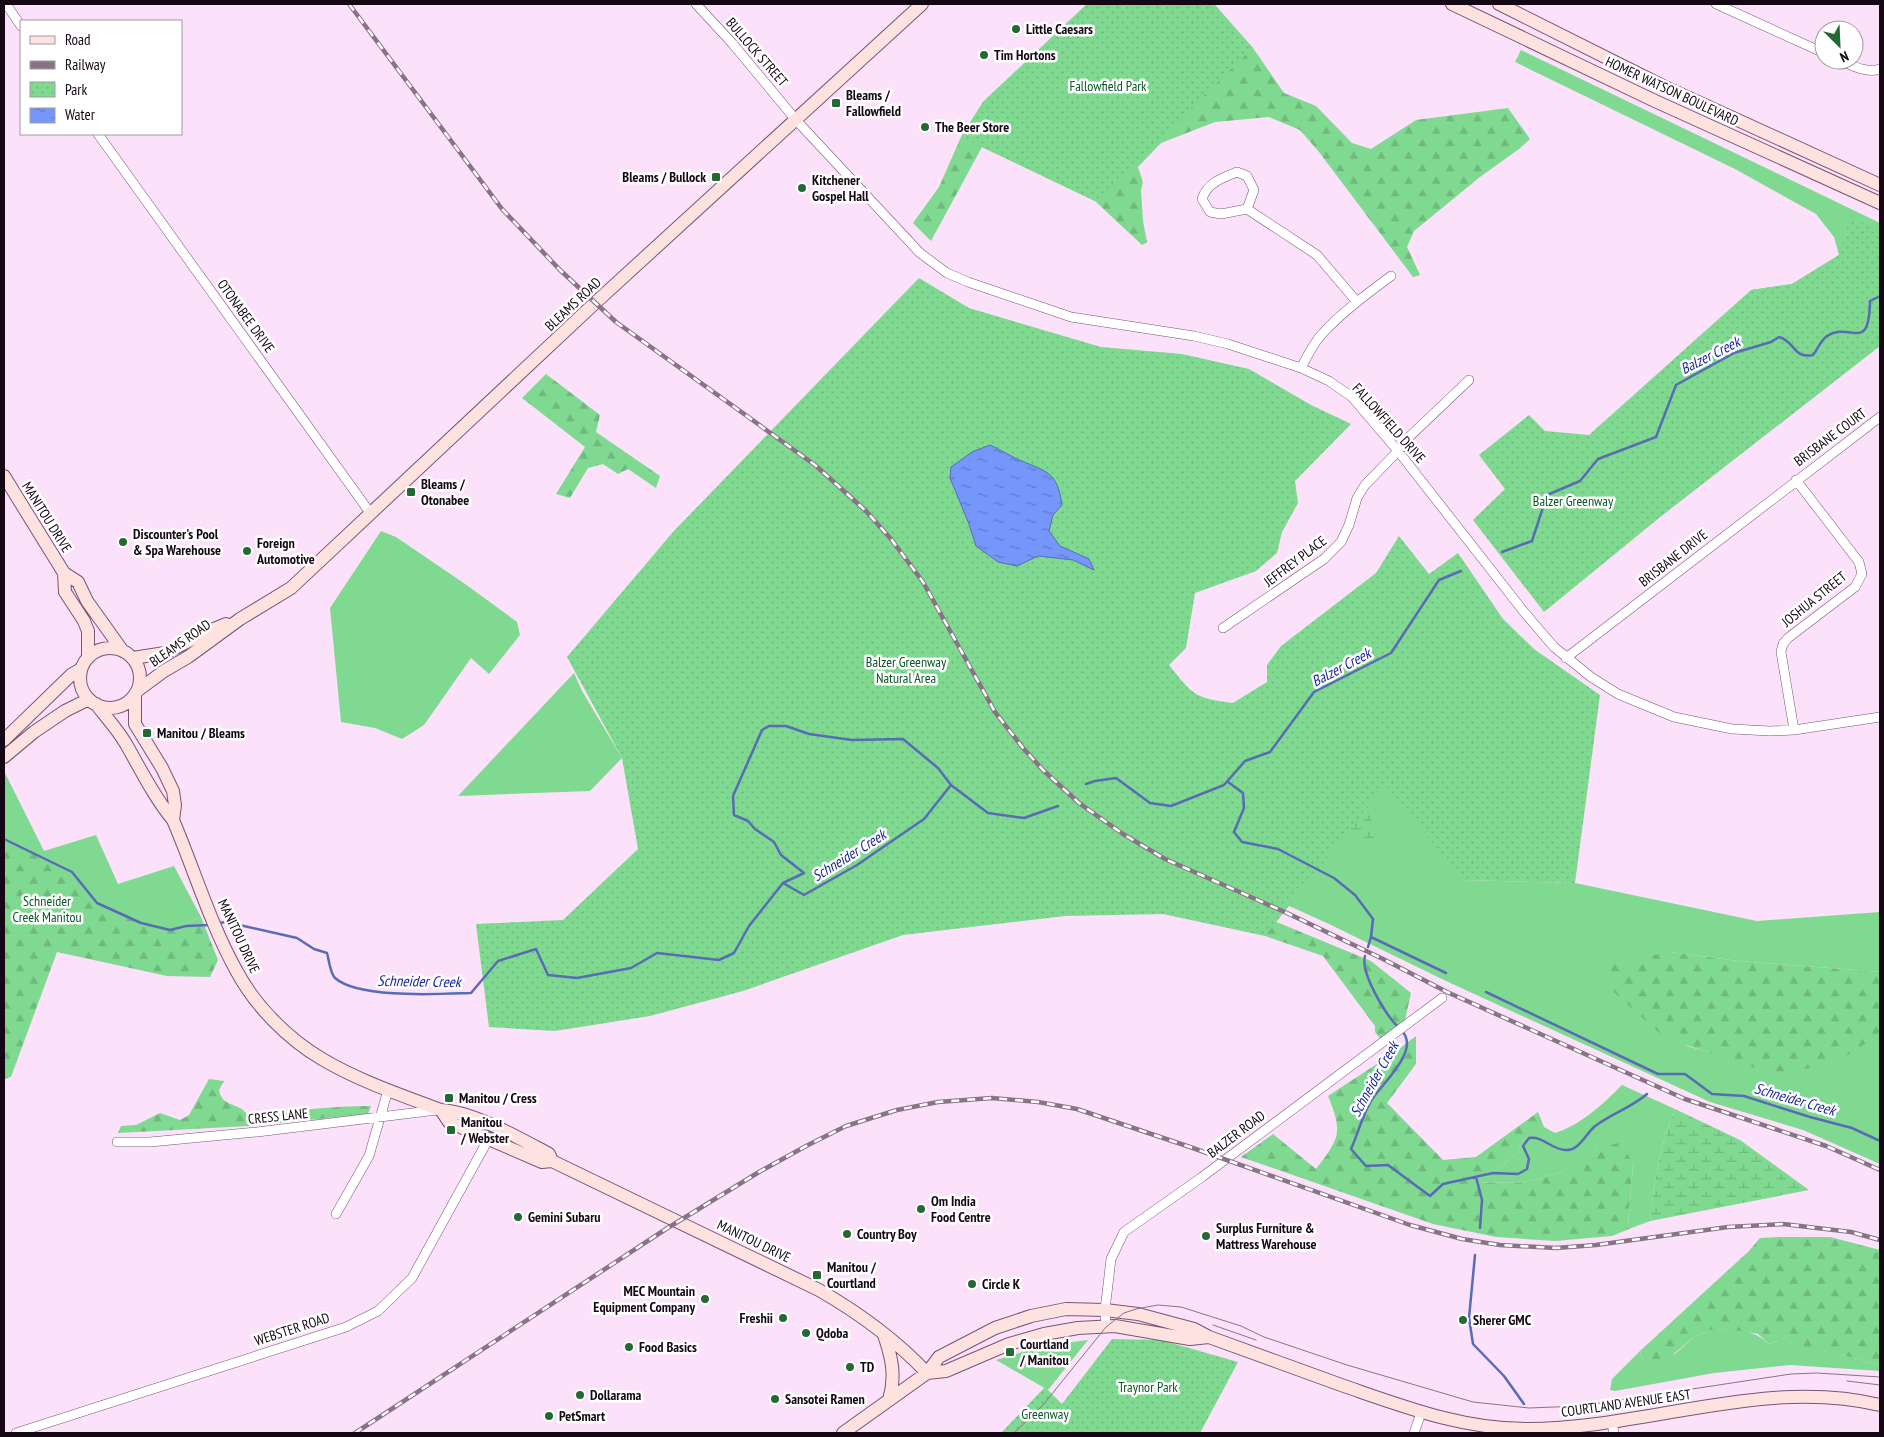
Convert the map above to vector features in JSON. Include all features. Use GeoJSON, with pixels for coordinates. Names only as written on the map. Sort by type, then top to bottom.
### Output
{"type":"FeatureCollection","features":[{"type":"Feature","properties":{"kind":"main road","name":"BLEAMS ROAD"},"geometry":{"type":"LineString","coordinates":[[136,693],[164,671],[188,657],[240,619],[291,588],[595,303],[922,4]]}},
{"type":"Feature","properties":{"kind":"main road","name":"HOMER WATSON BOULEVARD"},"geometry":{"type":"LineString","coordinates":[[1452,4],[1655,101],[1880,203]]}},
{"type":"Feature","properties":{"kind":"main road","name":"HOMER WATSON BOULEVARD"},"geometry":{"type":"LineString","coordinates":[[1499,4],[1664,86],[1880,185]]}},
{"type":"Feature","properties":{"kind":"main road","name":"MANITOU DRIVE"},"geometry":{"type":"LineString","coordinates":[[4,476],[64,573],[78,582],[87,601],[122,650]]}},
{"type":"Feature","properties":{"kind":"main road","name":"MANITOU DRIVE"},"geometry":{"type":"LineString","coordinates":[[64,573],[65,592],[84,621],[88,631],[88,657]]}},
{"type":"Feature","properties":{"kind":"main road","name":"BLEAMS ROAD"},"geometry":{"type":"LineString","coordinates":[[133,658],[165,653],[208,631],[240,619]]}},
{"type":"Feature","properties":{"kind":"main road"},"geometry":{"type":"LineString","coordinates":[[107,648],[122,650],[133,658],[140,674],[136,693],[128,702],[117,707],[106,708],[92,702],[81,685],[82,669],[88,657],[96,651],[107,648]]}},
{"type":"Feature","properties":{"kind":"main road"},"geometry":{"type":"LineString","coordinates":[[4,740],[71,675],[82,669]]}},
{"type":"Feature","properties":{"kind":"main road","name":"MANITOU DRIVE"},"geometry":{"type":"LineString","coordinates":[[136,693],[134,708],[135,724],[162,768],[173,791],[175,805],[173,820]]}},
{"type":"Feature","properties":{"kind":"main road","name":"MANITOU DRIVE"},"geometry":{"type":"LineString","coordinates":[[92,702],[126,743],[150,784],[159,804],[173,820],[228,956],[237,972],[256,1001],[292,1038],[329,1063],[348,1073],[441,1110],[454,1111],[496,1128],[549,1154],[552,1161]]}},
{"type":"Feature","properties":{"kind":"main road"},"geometry":{"type":"LineString","coordinates":[[4,757],[34,732],[65,711],[92,702]]}},
{"type":"Feature","properties":{"kind":"main road","name":"MANITOU DRIVE"},"geometry":{"type":"LineString","coordinates":[[441,1110],[449,1122],[542,1162],[552,1161],[812,1286],[852,1309],[883,1332],[926,1373]]}},
{"type":"Feature","properties":{"kind":"main road","name":"COURTLAND AVENUE EAST"},"geometry":{"type":"LineString","coordinates":[[926,1373],[939,1357],[995,1328],[1031,1316],[1066,1309],[1105,1310],[1138,1314],[1194,1329],[1209,1337],[1421,1413],[1499,1428],[1613,1428],[1733,1403],[1782,1398],[1838,1399],[1880,1405]]}},
{"type":"Feature","properties":{"kind":"main road","name":"COURTLAND AVENUE EAST"},"geometry":{"type":"LineString","coordinates":[[926,1373],[946,1371],[1010,1344],[1044,1334],[1078,1328],[1115,1326],[1190,1339],[1209,1337]]}},
{"type":"Feature","properties":{"kind":"main road"},"geometry":{"type":"LineString","coordinates":[[883,1332],[893,1365],[894,1381],[889,1400]]}},
{"type":"Feature","properties":{"kind":"main road"},"geometry":{"type":"LineString","coordinates":[[843,1433],[926,1373]]}},
{"type":"Feature","properties":{"kind":"street"},"geometry":{"type":"LineString","coordinates":[[6,4],[20,25]]}},
{"type":"Feature","properties":{"kind":"street","name":"BULLOCK STREET"},"geometry":{"type":"LineString","coordinates":[[696,4],[732,43],[796,120]]}},
{"type":"Feature","properties":{"kind":"street"},"geometry":{"type":"LineString","coordinates":[[1716,4],[1814,48]]}},
{"type":"Feature","properties":{"kind":"street"},"geometry":{"type":"LineString","coordinates":[[1864,69],[1877,71],[1880,69]]}},
{"type":"Feature","properties":{"kind":"street","name":"FALLOWFIELD DRIVE"},"geometry":{"type":"LineString","coordinates":[[796,120],[920,253],[947,273],[1071,317],[1194,336],[1228,344],[1301,368],[1329,381],[1352,397],[1398,451],[1524,612],[1554,647],[1591,677],[1618,694],[1674,717],[1732,729],[1794,730],[1880,717]]}},
{"type":"Feature","properties":{"kind":"street","name":"OTONABEE DRIVE"},"geometry":{"type":"LineString","coordinates":[[99,135],[371,514]]}},
{"type":"Feature","properties":{"kind":"street"},"geometry":{"type":"LineString","coordinates":[[1247,209],[1254,190],[1247,176],[1237,172],[1209,186],[1204,192],[1202,199],[1210,212],[1222,214],[1247,209],[1317,255],[1357,302]]}},
{"type":"Feature","properties":{"kind":"street"},"geometry":{"type":"LineString","coordinates":[[1301,368],[1310,349],[1322,334],[1357,302],[1391,276]]}},
{"type":"Feature","properties":{"kind":"street","name":"JEFFREY PLACE"},"geometry":{"type":"LineString","coordinates":[[1223,628],[1324,559],[1334,550],[1346,532],[1354,504],[1360,492],[1409,437],[1468,380]]}},
{"type":"Feature","properties":{"kind":"street","name":"BRISBANE COURT"},"geometry":{"type":"LineString","coordinates":[[1796,480],[1880,417]]}},
{"type":"Feature","properties":{"kind":"street","name":"BRISBANE DRIVE"},"geometry":{"type":"LineString","coordinates":[[1566,658],[1796,480]]}},
{"type":"Feature","properties":{"kind":"street","name":"JOSHUA STREET"},"geometry":{"type":"LineString","coordinates":[[1794,730],[1781,652],[1783,644],[1788,638],[1855,587],[1862,574],[1859,562],[1796,480]]}},
{"type":"Feature","properties":{"kind":"street","name":"BALZER ROAD"},"geometry":{"type":"LineString","coordinates":[[1106,1327],[1105,1310],[1111,1259],[1124,1232],[1202,1177],[1442,998]]}},
{"type":"Feature","properties":{"kind":"street"},"geometry":{"type":"LineString","coordinates":[[336,1214],[369,1156],[388,1090]]}},
{"type":"Feature","properties":{"kind":"street","name":"CRESS LANE"},"geometry":{"type":"LineString","coordinates":[[117,1142],[150,1142],[441,1110]]}},
{"type":"Feature","properties":{"kind":"street","name":"WEBSTER ROAD"},"geometry":{"type":"LineString","coordinates":[[16,1433],[346,1327],[378,1311],[412,1278],[489,1138]]}},
{"type":"Feature","properties":{"kind":"street"},"geometry":{"type":"LineString","coordinates":[[1414,1433],[1421,1413]]}},
{"type":"Feature","properties":{"kind":"green space"},"geometry":{"type":"Polygon","coordinates":[[[1087,4],[1214,4],[1253,48],[1284,93],[1316,106],[1352,143],[1371,149],[1416,120],[1508,108],[1530,139],[1414,231],[1407,247],[1420,275],[1413,277],[1319,152],[1300,130],[1269,117],[1215,122],[1161,143],[1138,167],[1143,182],[1141,190],[1143,221],[1147,242],[1142,245],[1095,201],[982,147],[931,241],[913,223],[939,187],[961,137],[983,102],[1087,4]]]}},
{"type":"Feature","properties":{"kind":"green space","name":"Fallowfield Park"},"geometry":{"type":"Polygon","coordinates":[[[1087,4],[1214,4],[1253,48],[1095,201],[961,137],[983,102],[1087,4]]]}},
{"type":"Feature","properties":{"kind":"green space"},"geometry":{"type":"Polygon","coordinates":[[[1521,50],[1880,223],[1880,274],[1800,291],[1751,290],[1792,284],[1839,255],[1834,237],[1816,214],[1735,169],[1515,62],[1521,50]]]}},
{"type":"Feature","properties":{"kind":"green space","name":"Balzer Greenway"},"geometry":{"type":"Polygon","coordinates":[[[1850,217],[1880,230],[1880,346],[1659,518],[1544,612],[1473,520],[1505,489],[1479,455],[1529,415],[1545,431],[1589,435],[1751,290],[1792,284],[1839,255],[1850,217]]]}},
{"type":"Feature","properties":{"kind":"green space","name":"Balzer Greenway Natural Area"},"geometry":{"type":"Polygon","coordinates":[[[919,278],[969,308],[1101,347],[1182,354],[1249,369],[1311,405],[1351,424],[1295,481],[1298,503],[1282,532],[1277,553],[1256,571],[1195,593],[1186,648],[1169,665],[1195,693],[1202,697],[1233,703],[1267,682],[1267,665],[1281,646],[1376,573],[1399,536],[1429,574],[1458,553],[1503,619],[1534,649],[1600,695],[1575,883],[1463,880],[1385,785],[1265,936],[1163,914],[1065,916],[903,935],[743,991],[650,1016],[555,1031],[489,1027],[476,924],[563,920],[638,849],[622,758],[567,657],[673,532],[919,278]]]}},
{"type":"Feature","properties":{"kind":"green space"},"geometry":{"type":"Polygon","coordinates":[[[546,374],[600,415],[596,432],[660,476],[656,488],[628,469],[618,474],[603,464],[588,468],[570,498],[556,494],[585,447],[522,398],[546,374]]]}},
{"type":"Feature","properties":{"kind":"green space"},"geometry":{"type":"Polygon","coordinates":[[[381,531],[396,537],[517,622],[520,635],[489,674],[471,658],[424,725],[402,739],[375,728],[341,722],[330,608],[381,531]]]}},
{"type":"Feature","properties":{"kind":"green space"},"geometry":{"type":"Polygon","coordinates":[[[1480,649],[1463,880],[1575,883],[1757,921],[1880,912],[1880,972],[1739,961],[1670,952],[1687,1046],[1721,1056],[1880,1034],[1880,1164],[1803,1130],[1710,1102],[1245,886],[1095,751],[1480,649]]]}},
{"type":"Feature","properties":{"kind":"green space"},"geometry":{"type":"Polygon","coordinates":[[[574,673],[582,691],[622,758],[590,791],[458,796],[574,673]]]}},
{"type":"Feature","properties":{"kind":"green space"},"geometry":{"type":"Polygon","coordinates":[[[4,771],[44,851],[96,835],[118,884],[174,866],[201,917],[170,930],[141,923],[97,903],[72,872],[4,839],[4,771]]]}},
{"type":"Feature","properties":{"kind":"green space"},"geometry":{"type":"Polygon","coordinates":[[[1356,788],[1378,833],[1375,839],[1363,844],[1330,811],[1356,788]]]}},
{"type":"Feature","properties":{"kind":"green space","name":"Schneider Creek Manitou"},"geometry":{"type":"Polygon","coordinates":[[[4,839],[72,872],[97,903],[141,923],[170,930],[201,917],[218,960],[210,977],[167,976],[57,952],[11,1077],[4,1079],[4,839]]]}},
{"type":"Feature","properties":{"kind":"green space"},"geometry":{"type":"Polygon","coordinates":[[[1267,918],[1371,961],[1411,993],[1405,1020],[1381,1040],[1375,1032],[1375,1026],[1323,956],[1265,936],[1253,926],[1267,918]]]}},
{"type":"Feature","properties":{"kind":"green space"},"geometry":{"type":"Polygon","coordinates":[[[1670,952],[1739,961],[1880,972],[1880,1034],[1832,1065],[1773,1074],[1665,1038],[1608,987],[1610,963],[1670,952]]]}},
{"type":"Feature","properties":{"kind":"green space"},"geometry":{"type":"Polygon","coordinates":[[[1416,1036],[1416,1064],[1387,1103],[1443,1160],[1476,1157],[1538,1112],[1538,1138],[1530,1137],[1524,1139],[1517,1154],[1492,1173],[1473,1182],[1521,1183],[1562,1172],[1585,1161],[1597,1149],[1621,1142],[1633,1164],[1629,1229],[1612,1236],[1555,1241],[1496,1237],[1433,1224],[1241,1157],[1273,1134],[1316,1169],[1329,1151],[1336,1136],[1336,1118],[1328,1096],[1416,1036]]]}},
{"type":"Feature","properties":{"kind":"green space"},"geometry":{"type":"Polygon","coordinates":[[[209,1079],[224,1081],[219,1090],[220,1095],[228,1103],[243,1110],[251,1120],[311,1109],[371,1106],[368,1114],[248,1126],[118,1133],[121,1126],[136,1125],[160,1113],[180,1120],[189,1115],[209,1079]]]}},
{"type":"Feature","properties":{"kind":"green space"},"geometry":{"type":"Polygon","coordinates":[[[1622,1085],[1675,1109],[1665,1136],[1658,1164],[1650,1221],[1629,1229],[1633,1164],[1597,1149],[1585,1162],[1562,1172],[1521,1183],[1472,1182],[1492,1173],[1517,1154],[1524,1139],[1538,1137],[1538,1112],[1544,1127],[1555,1133],[1583,1119],[1622,1085]]]}},
{"type":"Feature","properties":{"kind":"green space"},"geometry":{"type":"Polygon","coordinates":[[[1675,1109],[1740,1140],[1809,1190],[1650,1221],[1658,1164],[1665,1136],[1675,1109]]]}},
{"type":"Feature","properties":{"kind":"green space"},"geometry":{"type":"Polygon","coordinates":[[[1830,1237],[1880,1250],[1880,1366],[1828,1352],[1796,1351],[1786,1338],[1769,1344],[1758,1334],[1714,1329],[1695,1336],[1656,1369],[1643,1361],[1640,1351],[1749,1251],[1760,1238],[1830,1237]]]}},
{"type":"Feature","properties":{"kind":"green space"},"geometry":{"type":"Polygon","coordinates":[[[1714,1329],[1750,1332],[1769,1344],[1786,1338],[1796,1350],[1818,1350],[1859,1359],[1880,1366],[1880,1371],[1790,1365],[1714,1373],[1615,1391],[1610,1390],[1612,1379],[1640,1351],[1643,1361],[1675,1354],[1695,1336],[1714,1329]]]}},
{"type":"Feature","properties":{"kind":"green space","name":"Traynor Park"},"geometry":{"type":"Polygon","coordinates":[[[1112,1339],[1161,1340],[1238,1362],[1200,1433],[1001,1433],[1045,1387],[1062,1404],[1112,1339]]]}},
{"type":"Feature","properties":{"kind":"green space"},"geometry":{"type":"Polygon","coordinates":[[[1088,1340],[1048,1390],[996,1360],[1042,1346],[1088,1340]]]}},
{"type":"Feature","properties":{"kind":"water"},"geometry":{"type":"Polygon","coordinates":[[[990,445],[1048,473],[1053,478],[1060,493],[1062,505],[1053,515],[1049,531],[1060,546],[1089,559],[1094,570],[1073,560],[1038,556],[1017,566],[998,562],[976,546],[950,478],[951,467],[972,452],[990,445]]]}},
{"type":"Feature","properties":{"kind":"waterway","name":"Balzer Creek"},"geometry":{"type":"LineString","coordinates":[[1502,552],[1532,541],[1547,495],[1580,481],[1598,459],[1656,437],[1676,385],[1734,353],[1771,342],[1779,337],[1788,342],[1798,352],[1806,356],[1813,355],[1827,336],[1836,332],[1862,332],[1866,327],[1869,317],[1870,301],[1880,296]]}},
{"type":"Feature","properties":{"kind":"waterway","name":"Balzer Creek"},"geometry":{"type":"LineString","coordinates":[[1086,784],[1116,778],[1150,803],[1171,806],[1224,785],[1245,761],[1270,752],[1314,692],[1391,653],[1439,580],[1461,571]]}},
{"type":"Feature","properties":{"kind":"waterway","name":"Schneider Creek"},"geometry":{"type":"LineString","coordinates":[[219,923],[226,922],[297,938],[314,949],[327,953],[333,976],[346,985],[400,994],[471,993],[498,961],[536,949],[548,975],[577,978],[631,968],[657,953],[719,960],[734,953],[749,926],[783,883],[804,873],[781,855],[774,842],[755,829],[748,821],[734,815],[733,796],[762,730],[769,726],[786,726],[809,734],[852,740],[903,739],[938,768],[951,785],[988,813],[1024,818],[1058,806]]}},
{"type":"Feature","properties":{"kind":"waterway","name":"Schneider Creek"},"geometry":{"type":"LineString","coordinates":[[1228,782],[1243,793],[1244,808],[1234,832],[1242,842],[1278,849],[1334,878],[1355,895],[1373,919],[1368,947]]}},
{"type":"Feature","properties":{"kind":"waterway","name":"Schneider Creek"},"geometry":{"type":"LineString","coordinates":[[783,883],[804,895],[857,865],[924,819],[951,785]]}},
{"type":"Feature","properties":{"kind":"waterway","name":"Schneider Creek"},"geometry":{"type":"LineString","coordinates":[[4,839],[72,872],[97,903],[141,923],[170,930],[186,926],[209,925]]}},
{"type":"Feature","properties":{"kind":"waterway","name":"Schneider Creek"},"geometry":{"type":"LineString","coordinates":[[1371,937],[1446,973]]}},
{"type":"Feature","properties":{"kind":"waterway","name":"Schneider Creek"},"geometry":{"type":"LineString","coordinates":[[1365,956],[1364,963],[1370,983],[1381,1004],[1398,1027]]}},
{"type":"Feature","properties":{"kind":"waterway","name":"Schneider Creek"},"geometry":{"type":"LineString","coordinates":[[1486,992],[1658,1074],[1685,1074],[1712,1094],[1744,1096],[1852,1128],[1880,1141]]}},
{"type":"Feature","properties":{"kind":"waterway","name":"Schneider Creek"},"geometry":{"type":"LineString","coordinates":[[1402,1031],[1406,1039],[1403,1058],[1371,1101],[1351,1149],[1366,1166],[1388,1165],[1430,1196],[1443,1184],[1493,1173],[1518,1174],[1527,1169],[1529,1159],[1523,1146],[1529,1138],[1539,1139],[1560,1149],[1570,1150],[1578,1145],[1594,1127],[1647,1094]]}},
{"type":"Feature","properties":{"kind":"waterway"},"geometry":{"type":"LineString","coordinates":[[1476,1177],[1482,1200],[1480,1228]]}},
{"type":"Feature","properties":{"kind":"waterway"},"geometry":{"type":"LineString","coordinates":[[1475,1255],[1469,1318],[1473,1344],[1504,1376],[1524,1404]]}},
{"type":"Feature","properties":{"kind":"tram line"},"geometry":{"type":"LineString","coordinates":[[1014,1433],[1043,1405],[1106,1327],[1124,1313],[1158,1305],[1181,1307],[1241,1326],[1264,1337],[1347,1365],[1473,1402],[1529,1408],[1580,1406],[1791,1374],[1817,1373],[1880,1377]]}},
{"type":"Feature","properties":{"kind":"tram line"},"geometry":{"type":"LineString","coordinates":[[1213,1325],[1256,1340]]}},
{"type":"Feature","properties":{"kind":"tram line"},"geometry":{"type":"LineString","coordinates":[[1847,1381],[1880,1385]]}},
{"type":"Feature","properties":{"kind":"railway"},"geometry":{"type":"LineString","coordinates":[[349,4],[502,209],[560,270],[616,322],[815,465],[866,511],[891,539],[923,582],[995,712],[1043,770],[1079,803],[1123,834],[1165,859],[1287,913],[1447,992],[1685,1099],[1826,1146],[1880,1170]]}},
{"type":"Feature","properties":{"kind":"railway"},"geometry":{"type":"LineString","coordinates":[[355,1433],[666,1229],[759,1172],[846,1126],[897,1110],[938,1102],[992,1098],[1038,1102],[1077,1109],[1410,1225],[1462,1239],[1500,1245],[1556,1248],[1596,1245],[1728,1227],[1783,1224],[1851,1232],[1880,1240]]}},
{"type":"Feature","properties":{"kind":"place","name":"Little Caesars"},"geometry":{"type":"Point","coordinates":[1016,29]}},
{"type":"Feature","properties":{"kind":"place","name":"Tim Hortons"},"geometry":{"type":"Point","coordinates":[984,55]}},
{"type":"Feature","properties":{"kind":"place","name":"Bleams / Fallowfield"},"geometry":{"type":"Point","coordinates":[836,103]}},
{"type":"Feature","properties":{"kind":"place","name":"The Beer Store"},"geometry":{"type":"Point","coordinates":[925,127]}},
{"type":"Feature","properties":{"kind":"place","name":"Bleams / Bullock"},"geometry":{"type":"Point","coordinates":[716,177]}},
{"type":"Feature","properties":{"kind":"place","name":"Kitchener Gospel Hall"},"geometry":{"type":"Point","coordinates":[802,188]}},
{"type":"Feature","properties":{"kind":"place","name":"Bleams / Otonabee"},"geometry":{"type":"Point","coordinates":[411,492]}},
{"type":"Feature","properties":{"kind":"place","name":"Discounter's Pool & Spa Warehouse"},"geometry":{"type":"Point","coordinates":[123,542]}},
{"type":"Feature","properties":{"kind":"place","name":"Foreign Automotive"},"geometry":{"type":"Point","coordinates":[247,551]}},
{"type":"Feature","properties":{"kind":"place","name":"Manitou / Bleams"},"geometry":{"type":"Point","coordinates":[147,733]}},
{"type":"Feature","properties":{"kind":"place","name":"Manitou / Cress"},"geometry":{"type":"Point","coordinates":[449,1098]}},
{"type":"Feature","properties":{"kind":"place","name":"Manitou / Webster"},"geometry":{"type":"Point","coordinates":[451,1130]}},
{"type":"Feature","properties":{"kind":"place","name":"Om India Food Centre"},"geometry":{"type":"Point","coordinates":[921,1209]}},
{"type":"Feature","properties":{"kind":"place","name":"Gemini Subaru"},"geometry":{"type":"Point","coordinates":[518,1217]}},
{"type":"Feature","properties":{"kind":"place","name":"Country Boy"},"geometry":{"type":"Point","coordinates":[847,1234]}},
{"type":"Feature","properties":{"kind":"place","name":"Surplus Furniture & Mattress Warehouse"},"geometry":{"type":"Point","coordinates":[1206,1236]}},
{"type":"Feature","properties":{"kind":"place","name":"Manitou / Courtland"},"geometry":{"type":"Point","coordinates":[817,1275]}},
{"type":"Feature","properties":{"kind":"place","name":"Circle K"},"geometry":{"type":"Point","coordinates":[972,1284]}},
{"type":"Feature","properties":{"kind":"place","name":"MEC Mountain Equipment Company"},"geometry":{"type":"Point","coordinates":[705,1299]}},
{"type":"Feature","properties":{"kind":"place","name":"Freshii"},"geometry":{"type":"Point","coordinates":[783,1318]}},
{"type":"Feature","properties":{"kind":"place","name":"Sherer GMC"},"geometry":{"type":"Point","coordinates":[1463,1320]}},
{"type":"Feature","properties":{"kind":"place","name":"Qdoba"},"geometry":{"type":"Point","coordinates":[806,1333]}},
{"type":"Feature","properties":{"kind":"place","name":"Food Basics"},"geometry":{"type":"Point","coordinates":[629,1347]}},
{"type":"Feature","properties":{"kind":"place","name":"Courtland / Manitou"},"geometry":{"type":"Point","coordinates":[1010,1352]}},
{"type":"Feature","properties":{"kind":"place","name":"TD"},"geometry":{"type":"Point","coordinates":[850,1367]}},
{"type":"Feature","properties":{"kind":"place","name":"Dollarama"},"geometry":{"type":"Point","coordinates":[580,1395]}},
{"type":"Feature","properties":{"kind":"place","name":"Sansotei Ramen"},"geometry":{"type":"Point","coordinates":[775,1399]}},
{"type":"Feature","properties":{"kind":"place","name":"PetSmart"},"geometry":{"type":"Point","coordinates":[549,1416]}},
{"type":"Feature","properties":{"kind":"park label","name":"Greenway"},"geometry":{"type":"Point","coordinates":[1045,1414]}}]}
